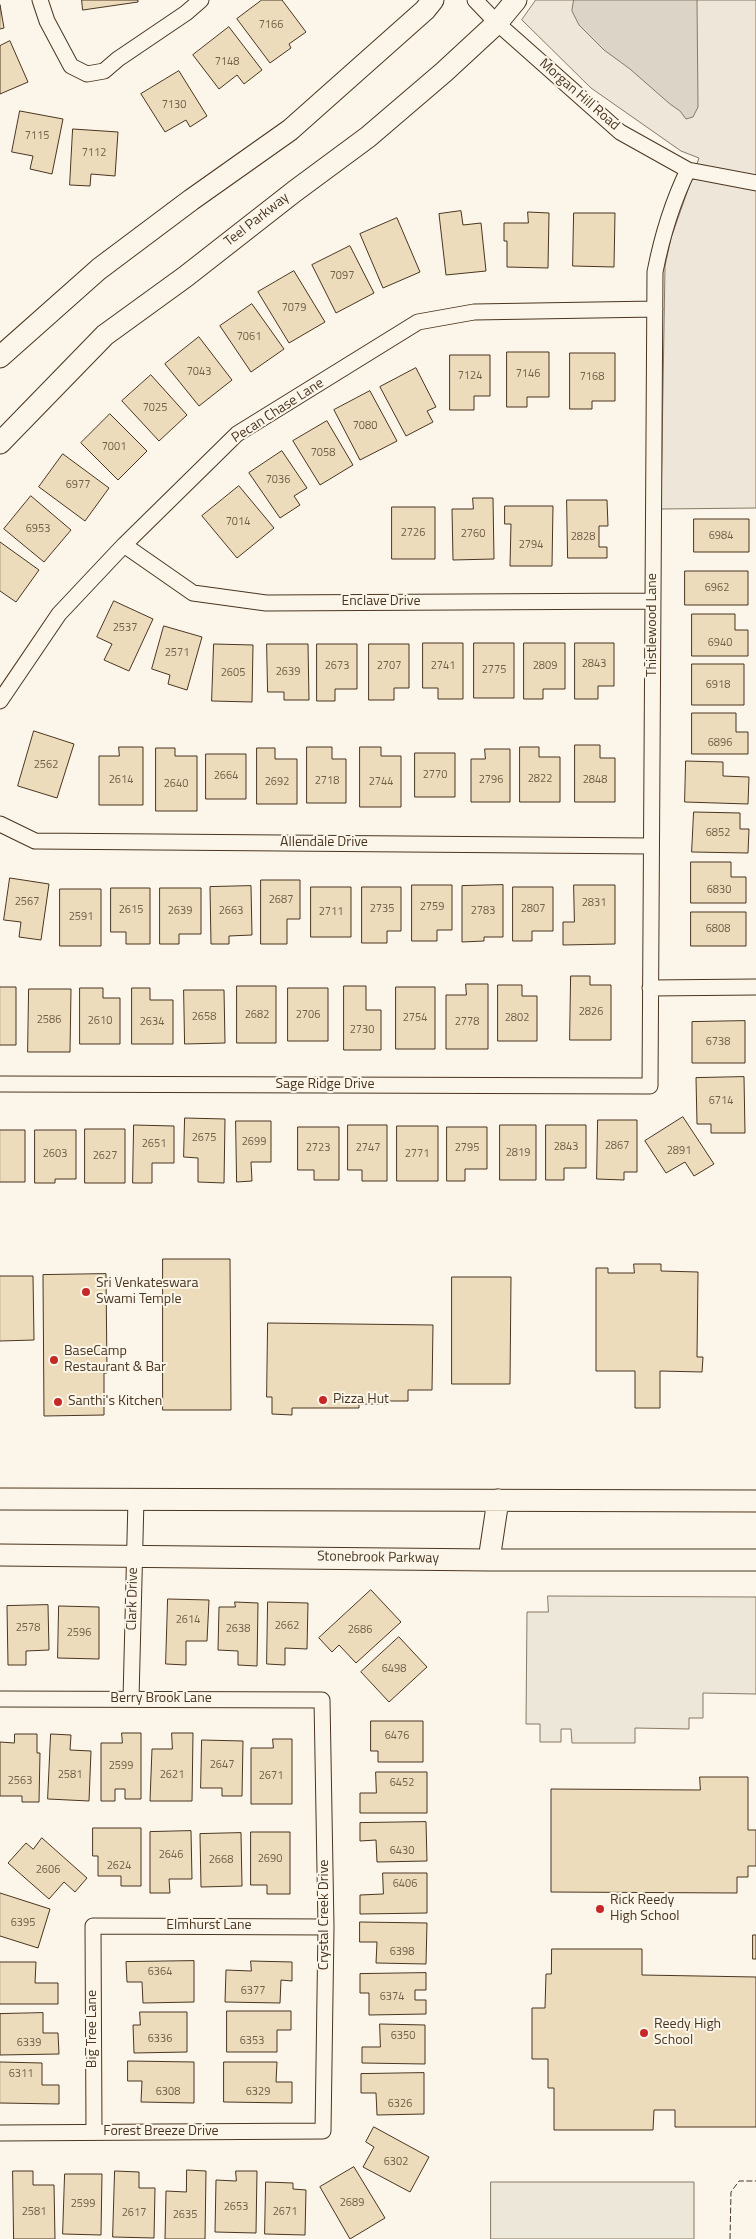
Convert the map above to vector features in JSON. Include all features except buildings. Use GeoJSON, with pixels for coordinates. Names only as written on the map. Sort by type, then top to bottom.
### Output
{"type":"FeatureCollection","features":[{"type":"Feature","properties":{"kind":"main road"},"geometry":{"type":"LineString","coordinates":[[0,357],[99,269],[191,200],[290,130],[412,22],[433,0]]}},
{"type":"Feature","properties":{"kind":"main road","name":"Teel Parkway"},"geometry":{"type":"LineString","coordinates":[[0,443],[105,336],[185,277],[295,190],[368,137],[444,72],[497,23],[516,0]]}},
{"type":"Feature","properties":{"kind":"main road"},"geometry":{"type":"LineString","coordinates":[[0,1499],[756,1501]]}},
{"type":"Feature","properties":{"kind":"main road"},"geometry":{"type":"LineString","coordinates":[[489,1560],[498,1500]]}},
{"type":"Feature","properties":{"kind":"main road","name":"Stonebrook Parkway"},"geometry":{"type":"LineString","coordinates":[[0,1555],[489,1560],[756,1560]]}},
{"type":"Feature","properties":{"kind":"street"},"geometry":{"type":"LineString","coordinates":[[40,0],[47,21],[71,66],[87,74],[104,71],[118,59],[186,14],[201,0]]}},
{"type":"Feature","properties":{"kind":"street","name":"Morgan Hill Road"},"geometry":{"type":"LineString","coordinates":[[475,0],[497,23],[620,132],[688,170],[756,182]]}},
{"type":"Feature","properties":{"kind":"street","name":"Thistlewood Lane"},"geometry":{"type":"LineString","coordinates":[[650,1086],[655,272],[662,236],[674,198],[688,170]]}},
{"type":"Feature","properties":{"kind":"street","name":"Pecan Chase Lane"},"geometry":{"type":"LineString","coordinates":[[0,701],[59,614],[124,545],[237,434],[418,322],[474,312],[655,309]]}},
{"type":"Feature","properties":{"kind":"street","name":"Enclave Drive"},"geometry":{"type":"LineString","coordinates":[[124,545],[193,593],[266,603],[653,601]]}},
{"type":"Feature","properties":{"kind":"street","name":"Allendale Drive"},"geometry":{"type":"LineString","coordinates":[[0,824],[35,841],[651,846]]}},
{"type":"Feature","properties":{"kind":"street"},"geometry":{"type":"LineString","coordinates":[[650,988],[756,987]]}},
{"type":"Feature","properties":{"kind":"street","name":"Sage Ridge Drive"},"geometry":{"type":"LineString","coordinates":[[0,1084],[650,1086]]}},
{"type":"Feature","properties":{"kind":"street","name":"Clark Drive"},"geometry":{"type":"LineString","coordinates":[[131,1699],[136,1499]]}},
{"type":"Feature","properties":{"kind":"street","name":"Berry Brook Lane"},"geometry":{"type":"LineString","coordinates":[[0,1699],[322,1700]]}},
{"type":"Feature","properties":{"kind":"street","name":"Crystal Creek Drive"},"geometry":{"type":"LineString","coordinates":[[322,1700],[326,1927],[323,2131]]}},
{"type":"Feature","properties":{"kind":"street","name":"Elmhurst Lane"},"geometry":{"type":"LineString","coordinates":[[93,1926],[326,1927]]}},
{"type":"Feature","properties":{"kind":"street","name":"Big Tree Lane"},"geometry":{"type":"LineString","coordinates":[[93,1926],[94,2132]]}},
{"type":"Feature","properties":{"kind":"street","name":"Forest Breeze Drive"},"geometry":{"type":"LineString","coordinates":[[0,2133],[323,2131]]}},
{"type":"Feature","properties":{"kind":"shaded area"},"geometry":{"type":"Polygon","coordinates":[[[536,0],[756,0],[756,508],[661,509],[665,266],[671,238],[699,158],[681,151],[591,88],[522,20],[536,0]]]}},
{"type":"Feature","properties":{"kind":"shaded area"},"geometry":{"type":"Polygon","coordinates":[[[574,0],[697,0],[698,107],[693,117],[686,119],[680,111],[604,50],[579,25],[572,11],[574,0]]]}},
{"type":"Feature","properties":{"kind":"shaded area"},"geometry":{"type":"Polygon","coordinates":[[[548,1596],[756,1597],[756,1694],[703,1693],[703,1718],[689,1718],[689,1729],[635,1728],[635,1743],[572,1743],[571,1729],[561,1729],[561,1742],[540,1742],[540,1724],[526,1724],[527,1612],[548,1612],[548,1596]]]}},
{"type":"Feature","properties":{"kind":"shaded area"},"geometry":{"type":"Polygon","coordinates":[[[491,2182],[694,2182],[694,2239],[491,2239],[491,2182]]]}},
{"type":"Feature","properties":{"kind":"fence"},"geometry":{"type":"LineString","coordinates":[[730,2239],[731,2192],[739,2181],[756,2181]]}},
{"type":"Feature","properties":{"kind":"place","name":"Sri Venkateswara Swami Temple"},"geometry":{"type":"Point","coordinates":[86,1292]}},
{"type":"Feature","properties":{"kind":"place","name":"BaseCamp Restaurant & Bar"},"geometry":{"type":"Point","coordinates":[54,1360]}},
{"type":"Feature","properties":{"kind":"place","name":"Pizza Hut"},"geometry":{"type":"Point","coordinates":[323,1400]}},
{"type":"Feature","properties":{"kind":"place","name":"Santhi's Kitchen"},"geometry":{"type":"Point","coordinates":[58,1402]}},
{"type":"Feature","properties":{"kind":"place","name":"Rick Reedy High School"},"geometry":{"type":"Point","coordinates":[600,1909]}},
{"type":"Feature","properties":{"kind":"place","name":"Reedy High School"},"geometry":{"type":"Point","coordinates":[644,2033]}}]}
